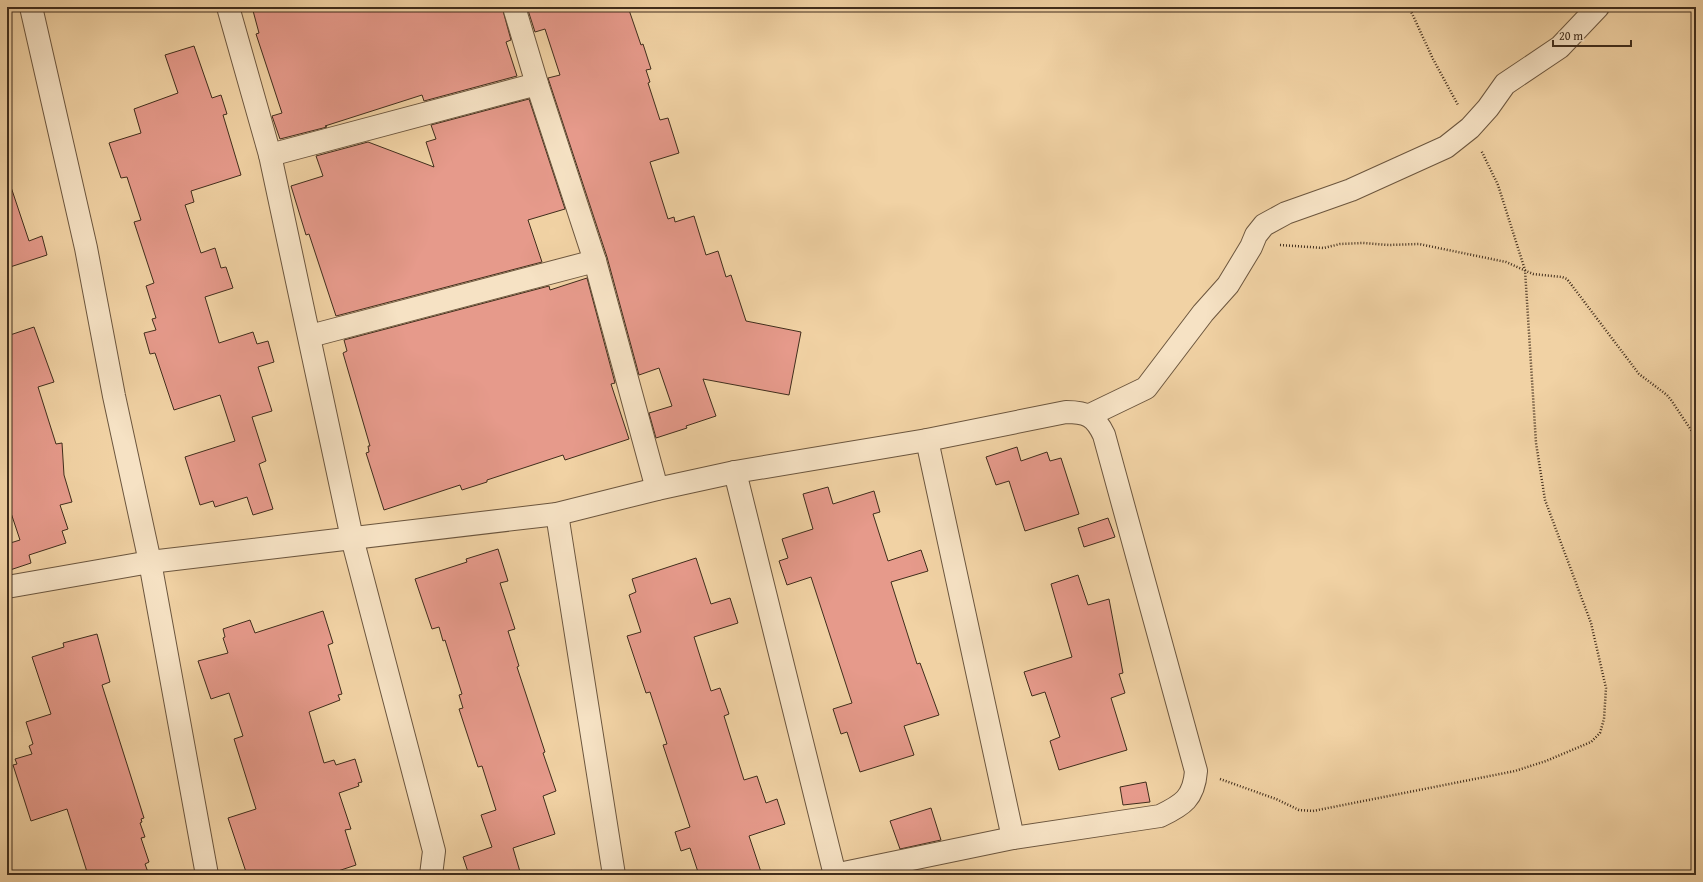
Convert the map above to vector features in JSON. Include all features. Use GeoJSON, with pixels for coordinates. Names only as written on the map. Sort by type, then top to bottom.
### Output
{"type":"FeatureCollection","features":[{"type":"Feature","properties":{"kind":"street"},"geometry":{"type":"LineString","coordinates":[[30,7],[86,248],[114,396],[150,562],[207,875]]}},
{"type":"Feature","properties":{"kind":"street"},"geometry":{"type":"LineString","coordinates":[[228,7],[270,155],[310,336],[352,538],[434,851],[432,875]]}},
{"type":"Feature","properties":{"kind":"street"},"geometry":{"type":"LineString","coordinates":[[514,7],[537,84],[595,261],[657,489]]}},
{"type":"Feature","properties":{"kind":"street"},"geometry":{"type":"LineString","coordinates":[[1090,415],[1146,388],[1203,313],[1228,285],[1252,247],[1256,235],[1264,225],[1286,213],[1351,190],[1418,161],[1446,147],[1470,128],[1488,108],[1505,84],[1560,46],[1598,7]]}},
{"type":"Feature","properties":{"kind":"street"},"geometry":{"type":"LineString","coordinates":[[270,155],[537,84]]}},
{"type":"Feature","properties":{"kind":"street"},"geometry":{"type":"LineString","coordinates":[[310,336],[595,261]]}},
{"type":"Feature","properties":{"kind":"street"},"geometry":{"type":"LineString","coordinates":[[7,587],[150,562],[557,514],[657,489],[735,472],[927,440],[1066,412],[1079,412],[1090,415],[1099,425],[1104,435],[1196,771],[1195,784],[1188,798],[1177,808],[1160,816],[1013,838],[835,875],[735,472]]}},
{"type":"Feature","properties":{"kind":"street"},"geometry":{"type":"LineString","coordinates":[[927,440],[1013,838]]}},
{"type":"Feature","properties":{"kind":"street"},"geometry":{"type":"LineString","coordinates":[[557,514],[614,875]]}},
{"type":"Feature","properties":{"kind":"path"},"geometry":{"type":"LineString","coordinates":[[1196,771],[1276,799],[1299,810],[1313,811],[1515,771],[1546,761],[1591,742],[1600,733],[1604,719],[1606,688],[1591,623],[1545,500],[1536,443],[1524,270],[1498,185],[1470,128],[1433,59],[1409,7]]}},
{"type":"Feature","properties":{"kind":"path"},"geometry":{"type":"LineString","coordinates":[[1252,247],[1284,244],[1324,248],[1340,244],[1363,243],[1389,245],[1419,244],[1506,262],[1532,274],[1562,277],[1566,279],[1639,374],[1667,395],[1691,430],[1696,441]]}},
{"type":"Feature","properties":{"kind":"building"},"geometry":{"type":"Polygon","coordinates":[[[252,7],[502,7],[511,40],[506,42],[517,76],[424,101],[422,95],[325,126],[327,127],[280,139],[272,116],[282,113],[256,34],[259,33],[252,7]]]}},
{"type":"Feature","properties":{"kind":"building"},"geometry":{"type":"Polygon","coordinates":[[[527,7],[628,7],[651,69],[646,70],[650,82],[648,83],[660,120],[668,118],[679,153],[650,162],[668,219],[674,217],[675,222],[694,216],[706,255],[718,251],[726,277],[731,275],[746,321],[801,332],[789,395],[703,379],[716,416],[686,426],[687,428],[656,438],[649,413],[672,406],[659,368],[639,375],[607,257],[548,78],[560,75],[545,29],[535,32],[527,7]]]}},
{"type":"Feature","properties":{"kind":"building"},"geometry":{"type":"Polygon","coordinates":[[[194,46],[212,98],[221,95],[227,114],[223,115],[241,175],[191,191],[194,202],[185,205],[201,253],[215,248],[221,268],[226,267],[233,288],[205,297],[219,343],[253,332],[257,344],[268,341],[274,362],[258,367],[272,411],[252,417],[266,461],[259,464],[273,509],[253,515],[247,497],[215,507],[213,501],[200,505],[185,457],[235,441],[220,395],[174,410],[155,353],[150,354],[144,333],[156,330],[152,319],[156,318],[146,286],[154,283],[134,222],[141,220],[127,177],[121,178],[109,143],[141,133],[134,109],[178,93],[165,55],[194,46]]]}},
{"type":"Feature","properties":{"kind":"building"},"geometry":{"type":"Polygon","coordinates":[[[529,99],[565,209],[528,220],[542,262],[336,316],[309,234],[306,235],[291,186],[323,176],[316,156],[368,142],[434,167],[426,142],[436,139],[431,125],[529,99]]]}},
{"type":"Feature","properties":{"kind":"building"},"geometry":{"type":"Polygon","coordinates":[[[11,187],[29,241],[42,236],[47,255],[7,268],[7,188],[11,187]]]}},
{"type":"Feature","properties":{"kind":"building"},"geometry":{"type":"Polygon","coordinates":[[[587,278],[615,383],[611,384],[629,439],[565,460],[563,455],[487,480],[487,482],[462,490],[460,485],[384,510],[366,453],[369,452],[368,446],[370,446],[343,353],[347,351],[344,340],[549,286],[550,290],[587,278]]]}},
{"type":"Feature","properties":{"kind":"building"},"geometry":{"type":"Polygon","coordinates":[[[34,327],[54,382],[38,387],[56,444],[62,443],[64,475],[72,502],[60,505],[68,529],[62,531],[66,543],[29,555],[31,563],[7,571],[7,544],[20,540],[7,501],[7,336],[34,327]]]}},
{"type":"Feature","properties":{"kind":"building"},"geometry":{"type":"Polygon","coordinates":[[[1017,447],[1021,461],[1047,452],[1050,461],[1061,458],[1079,514],[1025,531],[1009,481],[996,485],[986,457],[1017,447]]]}},
{"type":"Feature","properties":{"kind":"building"},"geometry":{"type":"Polygon","coordinates":[[[828,487],[833,504],[874,491],[880,512],[873,514],[888,561],[921,550],[928,571],[891,582],[917,664],[920,663],[939,715],[904,726],[914,755],[860,772],[847,732],[841,734],[833,709],[852,703],[811,577],[787,585],[779,561],[788,558],[782,539],[813,529],[803,494],[828,487]]]}},
{"type":"Feature","properties":{"kind":"building"},"geometry":{"type":"Polygon","coordinates":[[[1108,518],[1115,537],[1084,547],[1078,528],[1108,518]]]}},
{"type":"Feature","properties":{"kind":"building"},"geometry":{"type":"Polygon","coordinates":[[[498,549],[508,581],[500,583],[515,629],[508,631],[519,666],[517,667],[545,752],[543,753],[556,791],[543,796],[555,834],[513,848],[521,875],[469,875],[463,857],[492,847],[481,815],[496,810],[482,766],[478,767],[459,709],[463,708],[459,695],[462,694],[445,640],[443,641],[439,627],[432,629],[415,579],[467,562],[466,559],[498,549]]]}},
{"type":"Feature","properties":{"kind":"building"},"geometry":{"type":"Polygon","coordinates":[[[696,558],[711,604],[730,598],[738,623],[694,637],[711,691],[720,688],[729,714],[724,716],[744,780],[757,776],[766,803],[777,799],[785,824],[749,836],[762,875],[699,875],[690,848],[681,851],[675,832],[690,827],[663,745],[667,744],[650,692],[646,693],[627,636],[641,632],[629,595],[636,592],[632,579],[696,558]]]}},
{"type":"Feature","properties":{"kind":"building"},"geometry":{"type":"Polygon","coordinates":[[[1078,575],[1088,605],[1109,599],[1123,673],[1119,674],[1125,693],[1111,698],[1127,750],[1059,770],[1050,741],[1060,737],[1045,692],[1032,696],[1024,672],[1072,657],[1051,584],[1078,575]]]}},
{"type":"Feature","properties":{"kind":"building"},"geometry":{"type":"Polygon","coordinates":[[[323,611],[333,643],[328,645],[342,694],[338,695],[340,700],[309,712],[324,763],[334,760],[336,765],[355,759],[362,782],[358,783],[359,786],[339,793],[351,829],[345,830],[356,865],[326,875],[247,875],[228,818],[256,809],[234,739],[243,736],[229,693],[211,699],[198,661],[228,653],[223,638],[225,637],[223,629],[250,620],[255,633],[323,611]]]}},
{"type":"Feature","properties":{"kind":"building"},"geometry":{"type":"Polygon","coordinates":[[[97,634],[110,682],[102,685],[144,818],[141,819],[142,822],[140,823],[145,837],[141,838],[149,862],[145,864],[149,875],[88,875],[67,809],[31,821],[13,765],[17,764],[15,759],[32,754],[29,746],[33,744],[26,722],[51,714],[32,657],[64,647],[63,643],[97,634]]]}},
{"type":"Feature","properties":{"kind":"building"},"geometry":{"type":"Polygon","coordinates":[[[1146,782],[1150,802],[1123,805],[1120,787],[1146,782]]]}},
{"type":"Feature","properties":{"kind":"building"},"geometry":{"type":"Polygon","coordinates":[[[931,808],[941,840],[900,849],[890,821],[931,808]]]}}]}
